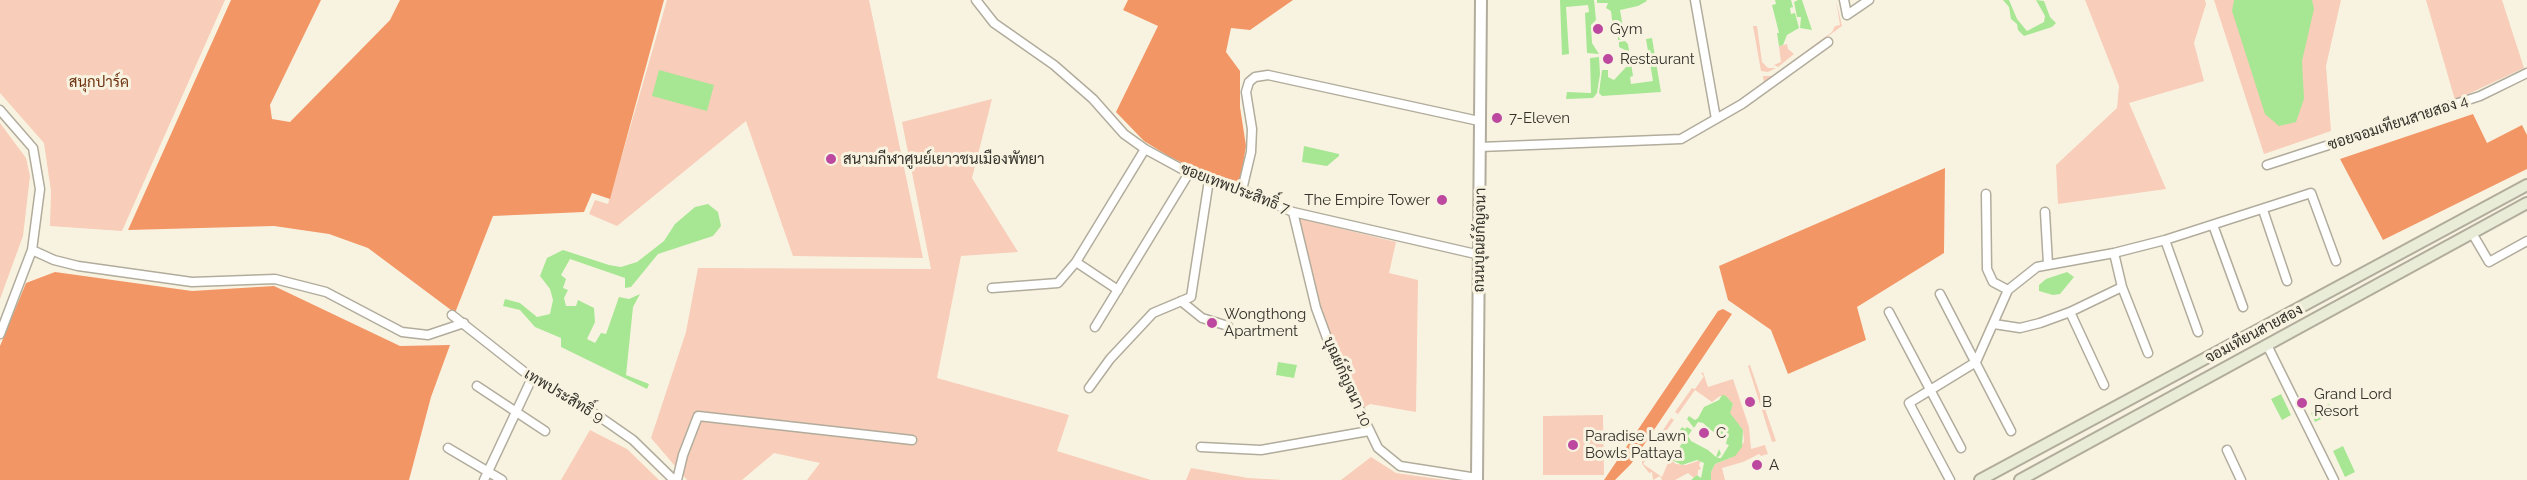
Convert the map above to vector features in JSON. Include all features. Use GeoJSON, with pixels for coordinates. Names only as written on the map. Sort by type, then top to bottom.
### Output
{"type":"FeatureCollection","features":[{"type":"Feature","properties":{"kind":"main road","name":"จอมเทียนสายสอง"},"geometry":{"type":"LineString","coordinates":[[1980,480],[2527,185]]}},
{"type":"Feature","properties":{"kind":"main road","name":"จอมเทียนสายสอง"},"geometry":{"type":"LineString","coordinates":[[2020,480],[2527,203]]}},
{"type":"Feature","properties":{"kind":"street","name":"ซอยเทพประสิทธิ์ 7"},"geometry":{"type":"LineString","coordinates":[[976,0],[994,23],[1054,65],[1093,99],[1124,134],[1145,149],[1189,173],[1242,190],[1293,212],[1480,255]]}},
{"type":"Feature","properties":{"kind":"street","name":"ถนนบุณย์กัญจนา"},"geometry":{"type":"LineString","coordinates":[[1477,479],[1481,0]]}},
{"type":"Feature","properties":{"kind":"street"},"geometry":{"type":"LineString","coordinates":[[1695,0],[1716,119]]}},
{"type":"Feature","properties":{"kind":"street"},"geometry":{"type":"LineString","coordinates":[[1844,0],[1847,15],[1869,0]]}},
{"type":"Feature","properties":{"kind":"street"},"geometry":{"type":"LineString","coordinates":[[1480,147],[1681,139],[1742,104],[1828,42]]}},
{"type":"Feature","properties":{"kind":"street","name":"ซอยจอมเทียนสายสอง 4"},"geometry":{"type":"LineString","coordinates":[[2266,165],[2480,96],[2527,73]]}},
{"type":"Feature","properties":{"kind":"street"},"geometry":{"type":"LineString","coordinates":[[1242,190],[1251,153],[1252,129],[1246,92],[1249,82],[1255,77],[1268,75],[1479,121]]}},
{"type":"Feature","properties":{"kind":"street"},"geometry":{"type":"LineString","coordinates":[[0,110],[33,148],[40,189],[32,250],[0,334]]}},
{"type":"Feature","properties":{"kind":"street"},"geometry":{"type":"LineString","coordinates":[[993,288],[1058,283],[1076,262],[1145,149]]}},
{"type":"Feature","properties":{"kind":"street"},"geometry":{"type":"LineString","coordinates":[[1095,327],[1189,173]]}},
{"type":"Feature","properties":{"kind":"street"},"geometry":{"type":"LineString","coordinates":[[1089,388],[1110,359],[1153,313],[1191,297],[1209,180]]}},
{"type":"Feature","properties":{"kind":"street"},"geometry":{"type":"LineString","coordinates":[[1950,480],[1909,403],[1976,362],[2008,290],[2037,267],[2114,253],[2165,240],[2311,193],[2336,261]]}},
{"type":"Feature","properties":{"kind":"street"},"geometry":{"type":"LineString","coordinates":[[1986,195],[1987,269],[1994,282],[2008,290]]}},
{"type":"Feature","properties":{"kind":"street"},"geometry":{"type":"LineString","coordinates":[[2263,210],[2287,280]]}},
{"type":"Feature","properties":{"kind":"street","name":"บุณย์กัญจนา 10"},"geometry":{"type":"LineString","coordinates":[[1293,212],[1316,308],[1334,357],[1378,448],[1400,466],[1477,479]]}},
{"type":"Feature","properties":{"kind":"street"},"geometry":{"type":"LineString","coordinates":[[2045,212],[2048,264]]}},
{"type":"Feature","properties":{"kind":"street"},"geometry":{"type":"LineString","coordinates":[[2213,225],[2243,307]]}},
{"type":"Feature","properties":{"kind":"street"},"geometry":{"type":"LineString","coordinates":[[2472,233],[2489,262],[2527,241]]}},
{"type":"Feature","properties":{"kind":"street"},"geometry":{"type":"LineString","coordinates":[[2165,240],[2198,332]]}},
{"type":"Feature","properties":{"kind":"street"},"geometry":{"type":"LineString","coordinates":[[32,250],[54,260],[78,266],[192,282],[275,279],[326,291],[402,332],[428,335],[464,323]]}},
{"type":"Feature","properties":{"kind":"street"},"geometry":{"type":"LineString","coordinates":[[2114,253],[2122,287],[2148,353]]}},
{"type":"Feature","properties":{"kind":"street"},"geometry":{"type":"LineString","coordinates":[[1076,262],[1118,290]]}},
{"type":"Feature","properties":{"kind":"street"},"geometry":{"type":"LineString","coordinates":[[1994,324],[2020,328],[2070,312],[2122,287]]}},
{"type":"Feature","properties":{"kind":"street"},"geometry":{"type":"LineString","coordinates":[[1940,294],[2011,431]]}},
{"type":"Feature","properties":{"kind":"street"},"geometry":{"type":"LineString","coordinates":[[1182,301],[1202,318],[1228,326]]}},
{"type":"Feature","properties":{"kind":"street"},"geometry":{"type":"LineString","coordinates":[[1889,312],[1961,448]]}},
{"type":"Feature","properties":{"kind":"street"},"geometry":{"type":"LineString","coordinates":[[2070,312],[2104,385]]}},
{"type":"Feature","properties":{"kind":"street","name":"เทพประสิทธิ์ 9"},"geometry":{"type":"LineString","coordinates":[[452,315],[532,378],[624,434],[676,480]]}},
{"type":"Feature","properties":{"kind":"street"},"geometry":{"type":"LineString","coordinates":[[2267,345],[2334,480]]}},
{"type":"Feature","properties":{"kind":"street"},"geometry":{"type":"LineString","coordinates":[[2231,346],[2237,361]]}},
{"type":"Feature","properties":{"kind":"street"},"geometry":{"type":"LineString","coordinates":[[486,476],[532,378]]}},
{"type":"Feature","properties":{"kind":"street"},"geometry":{"type":"LineString","coordinates":[[477,386],[545,430]]}},
{"type":"Feature","properties":{"kind":"street"},"geometry":{"type":"LineString","coordinates":[[676,480],[698,417],[912,440]]}},
{"type":"Feature","properties":{"kind":"street"},"geometry":{"type":"LineString","coordinates":[[1201,447],[1261,450],[1369,431]]}},
{"type":"Feature","properties":{"kind":"street"},"geometry":{"type":"LineString","coordinates":[[448,448],[486,476],[502,480]]}},
{"type":"Feature","properties":{"kind":"street"},"geometry":{"type":"LineString","coordinates":[[2227,450],[2241,480]]}},
{"type":"Feature","properties":{"kind":"green space","name":"สนุกปาร์ค"},"geometry":{"type":"Polygon","coordinates":[[[0,0],[225,0],[122,231],[50,226],[51,191],[44,143],[0,93],[0,0]]]}},
{"type":"Feature","properties":{"kind":"green space","name":"สนามกีฬาศูนย์เยาวชนเมืองพัทยา"},"geometry":{"type":"Polygon","coordinates":[[[667,0],[869,0],[923,258],[793,256],[746,121],[617,226],[589,214],[595,200],[608,204],[667,0]]]}},
{"type":"Feature","properties":{"kind":"green space"},"geometry":{"type":"Polygon","coordinates":[[[1836,0],[1842,26],[1764,83],[1763,76],[1772,76],[1832,32],[1835,26],[1840,25],[1836,0]]]}},
{"type":"Feature","properties":{"kind":"green space"},"geometry":{"type":"Polygon","coordinates":[[[2085,0],[2205,0],[2206,4],[2194,43],[2204,81],[2129,103],[2166,189],[2058,204],[2056,165],[2117,108],[2119,86],[2085,0]]]}},
{"type":"Feature","properties":{"kind":"green space"},"geometry":{"type":"Polygon","coordinates":[[[2214,0],[2341,0],[2326,66],[2331,131],[2264,154],[2214,0]]]}},
{"type":"Feature","properties":{"kind":"green space"},"geometry":{"type":"Polygon","coordinates":[[[2426,0],[2502,0],[2524,68],[2455,100],[2426,0]]]}},
{"type":"Feature","properties":{"kind":"green space"},"geometry":{"type":"Polygon","coordinates":[[[1753,26],[1757,26],[1762,62],[1768,68],[1776,68],[1768,72],[1761,71],[1753,26]]]}},
{"type":"Feature","properties":{"kind":"green space"},"geometry":{"type":"Polygon","coordinates":[[[1787,44],[1788,49],[1794,54],[1778,67],[1774,65],[1781,62],[1779,46],[1787,44]]]}},
{"type":"Feature","properties":{"kind":"green space"},"geometry":{"type":"Polygon","coordinates":[[[992,99],[972,178],[1018,252],[961,256],[937,378],[1069,415],[1057,451],[1151,480],[807,480],[820,463],[774,453],[742,480],[687,480],[651,438],[686,332],[698,268],[931,269],[902,122],[992,99]]]}},
{"type":"Feature","properties":{"kind":"green space"},"geometry":{"type":"Polygon","coordinates":[[[0,123],[26,158],[30,176],[23,236],[0,299],[0,123]]]}},
{"type":"Feature","properties":{"kind":"green space"},"geometry":{"type":"Polygon","coordinates":[[[1298,218],[1396,242],[1389,273],[1418,280],[1416,412],[1370,404],[1363,408],[1320,312],[1298,218]]]}},
{"type":"Feature","properties":{"kind":"green space"},"geometry":{"type":"Polygon","coordinates":[[[1750,365],[1776,441],[1772,442],[1748,366],[1750,365]]]}},
{"type":"Feature","properties":{"kind":"green space"},"geometry":{"type":"Polygon","coordinates":[[[1703,372],[1708,387],[1733,379],[1749,427],[1751,449],[1765,445],[1768,454],[1761,456],[1759,454],[1743,462],[1722,468],[1725,480],[1711,480],[1710,474],[1715,464],[1730,458],[1744,442],[1743,430],[1729,413],[1733,405],[1726,396],[1720,396],[1712,402],[1695,390],[1678,414],[1675,412],[1692,388],[1695,389],[1704,376],[1701,374],[1703,372]]]}},
{"type":"Feature","properties":{"kind":"green space","name":"Paradise Lawn Bowls Pattaya"},"geometry":{"type":"Polygon","coordinates":[[[1603,415],[1604,475],[1543,475],[1543,416],[1603,415]]]}},
{"type":"Feature","properties":{"kind":"green space"},"geometry":{"type":"Polygon","coordinates":[[[1671,418],[1674,420],[1643,464],[1662,477],[1670,458],[1676,464],[1686,465],[1701,460],[1699,465],[1701,469],[1694,478],[1688,473],[1675,480],[1662,480],[1660,476],[1653,480],[1652,472],[1649,473],[1642,464],[1642,462],[1671,418]]]}},
{"type":"Feature","properties":{"kind":"green space"},"geometry":{"type":"Polygon","coordinates":[[[590,430],[627,449],[659,480],[561,480],[590,430]]]}},
{"type":"Feature","properties":{"kind":"green space"},"geometry":{"type":"Polygon","coordinates":[[[1371,457],[1396,473],[1446,480],[1341,480],[1371,457]]]}},
{"type":"Feature","properties":{"kind":"green space"},"geometry":{"type":"Polygon","coordinates":[[[1191,468],[1248,478],[1284,480],[1186,480],[1191,468]]]}},
{"type":"Feature","properties":{"kind":"shaded area"},"geometry":{"type":"Polygon","coordinates":[[[231,0],[321,0],[270,105],[272,119],[290,122],[390,20],[400,0],[664,0],[610,199],[592,193],[584,212],[493,216],[455,313],[368,248],[329,234],[274,226],[128,230],[231,0]]]}},
{"type":"Feature","properties":{"kind":"shaded area"},"geometry":{"type":"Polygon","coordinates":[[[1128,0],[1293,0],[1250,30],[1231,28],[1226,52],[1240,71],[1240,107],[1246,146],[1240,182],[1198,170],[1170,157],[1144,141],[1116,112],[1158,26],[1123,10],[1128,0]]]}},
{"type":"Feature","properties":{"kind":"shaded area"},"geometry":{"type":"Polygon","coordinates":[[[1560,0],[1594,0],[1596,20],[1591,25],[1592,43],[1599,54],[1587,53],[1585,13],[1589,12],[1588,5],[1566,7],[1569,54],[1562,55],[1560,0]]]}},
{"type":"Feature","properties":{"kind":"shaded area"},"geometry":{"type":"Polygon","coordinates":[[[1597,0],[1647,1],[1638,6],[1620,10],[1625,39],[1618,40],[1618,28],[1613,28],[1611,11],[1606,8],[1608,3],[1597,3],[1597,0]]]}},
{"type":"Feature","properties":{"kind":"shaded area"},"geometry":{"type":"Polygon","coordinates":[[[1775,0],[1791,0],[1793,7],[1790,8],[1791,14],[1795,13],[1799,28],[1787,35],[1783,45],[1779,46],[1777,33],[1779,33],[1772,5],[1776,4],[1775,0]]]}},
{"type":"Feature","properties":{"kind":"shaded area"},"geometry":{"type":"Polygon","coordinates":[[[1802,0],[1812,30],[1800,28],[1801,17],[1797,17],[1794,2],[1802,0]]]}},
{"type":"Feature","properties":{"kind":"shaded area"},"geometry":{"type":"Polygon","coordinates":[[[2003,0],[2009,0],[2017,19],[2027,31],[2044,22],[2045,16],[2036,0],[2044,1],[2050,17],[2056,23],[2052,27],[2024,36],[2011,19],[2009,7],[2003,0]]]}},
{"type":"Feature","properties":{"kind":"shaded area"},"geometry":{"type":"Polygon","coordinates":[[[2234,0],[2312,0],[2314,9],[2302,61],[2304,99],[2296,122],[2279,126],[2265,114],[2232,11],[2234,0]]]}},
{"type":"Feature","properties":{"kind":"shaded area"},"geometry":{"type":"Polygon","coordinates":[[[1652,38],[1661,92],[1602,96],[1599,93],[1602,70],[1608,70],[1608,77],[1614,80],[1627,66],[1622,61],[1625,50],[1619,47],[1619,42],[1625,41],[1628,44],[1633,76],[1630,77],[1631,84],[1653,81],[1646,39],[1652,38]]]}},
{"type":"Feature","properties":{"kind":"shaded area"},"geometry":{"type":"Polygon","coordinates":[[[1599,57],[1600,74],[1597,93],[1593,98],[1566,99],[1567,92],[1591,93],[1590,58],[1599,57]]]}},
{"type":"Feature","properties":{"kind":"shaded area"},"geometry":{"type":"Polygon","coordinates":[[[659,70],[714,85],[707,111],[652,96],[659,70]]]}},
{"type":"Feature","properties":{"kind":"shaded area"},"geometry":{"type":"Polygon","coordinates":[[[2473,114],[2487,143],[2522,125],[2527,135],[2527,169],[2383,240],[2340,159],[2473,114]]]}},
{"type":"Feature","properties":{"kind":"shaded area"},"geometry":{"type":"Polygon","coordinates":[[[1304,146],[1339,154],[1339,156],[1327,166],[1302,162],[1304,146]]]}},
{"type":"Feature","properties":{"kind":"shaded area"},"geometry":{"type":"Polygon","coordinates":[[[1945,168],[1944,253],[1857,307],[1866,340],[1788,374],[1771,330],[1728,300],[1719,266],[1945,168]]]}},
{"type":"Feature","properties":{"kind":"shaded area"},"geometry":{"type":"Polygon","coordinates":[[[708,204],[718,212],[721,226],[713,236],[658,254],[631,287],[625,288],[625,278],[570,259],[561,275],[566,279],[563,288],[568,290],[564,298],[566,306],[576,306],[578,300],[594,308],[595,322],[587,339],[595,343],[601,333],[606,334],[619,297],[629,299],[640,294],[633,307],[626,375],[649,384],[647,389],[561,347],[561,338],[535,327],[520,310],[503,306],[505,299],[520,303],[537,317],[550,314],[553,300],[550,289],[540,276],[547,258],[563,250],[621,267],[637,262],[664,241],[675,224],[695,207],[708,204]]]}},
{"type":"Feature","properties":{"kind":"shaded area"},"geometry":{"type":"Polygon","coordinates":[[[55,272],[192,291],[274,286],[400,346],[450,345],[431,397],[409,480],[0,480],[0,346],[26,283],[55,272]]]}},
{"type":"Feature","properties":{"kind":"shaded area"},"geometry":{"type":"Polygon","coordinates":[[[2067,272],[2074,277],[2060,294],[2053,295],[2039,291],[2039,285],[2046,279],[2067,272]]]}},
{"type":"Feature","properties":{"kind":"shaded area"},"geometry":{"type":"Polygon","coordinates":[[[1723,309],[1732,314],[1631,464],[1615,480],[1604,480],[1718,311],[1723,309]]]}},
{"type":"Feature","properties":{"kind":"shaded area"},"geometry":{"type":"Polygon","coordinates":[[[1278,362],[1297,365],[1294,378],[1276,375],[1278,362]]]}},
{"type":"Feature","properties":{"kind":"shaded area"},"geometry":{"type":"Polygon","coordinates":[[[2281,394],[2291,415],[2282,420],[2271,399],[2281,394]]]}},
{"type":"Feature","properties":{"kind":"shaded area"},"geometry":{"type":"Polygon","coordinates":[[[1722,395],[1733,404],[1730,413],[1743,430],[1742,447],[1735,456],[1715,464],[1711,472],[1711,480],[1691,480],[1697,475],[1701,478],[1704,463],[1697,460],[1682,465],[1672,460],[1685,438],[1685,434],[1680,430],[1682,427],[1685,429],[1687,427],[1692,430],[1688,436],[1691,441],[1716,457],[1719,449],[1721,454],[1717,458],[1721,458],[1729,445],[1726,444],[1727,439],[1718,436],[1703,423],[1698,422],[1694,428],[1687,419],[1689,416],[1695,420],[1698,418],[1704,407],[1719,400],[1722,395]]]}},
{"type":"Feature","properties":{"kind":"shaded area"},"geometry":{"type":"Polygon","coordinates":[[[2329,404],[2334,413],[2315,422],[2311,413],[2329,404]]]}},
{"type":"Feature","properties":{"kind":"shaded area"},"geometry":{"type":"Polygon","coordinates":[[[2343,446],[2355,472],[2345,477],[2333,451],[2343,446]]]}},
{"type":"Feature","properties":{"kind":"place","name":"Gym"},"geometry":{"type":"Point","coordinates":[1598,29]}},
{"type":"Feature","properties":{"kind":"place","name":"Restaurant"},"geometry":{"type":"Point","coordinates":[1608,59]}},
{"type":"Feature","properties":{"kind":"place","name":"7-Eleven"},"geometry":{"type":"Point","coordinates":[1497,118]}},
{"type":"Feature","properties":{"kind":"place","name":"สนามกีฬาศูนย์เยาวชนเมืองพัทยา"},"geometry":{"type":"Point","coordinates":[831,159]}},
{"type":"Feature","properties":{"kind":"place","name":"The Empire Tower"},"geometry":{"type":"Point","coordinates":[1442,200]}},
{"type":"Feature","properties":{"kind":"place","name":"Wongthong Apartment"},"geometry":{"type":"Point","coordinates":[1212,323]}},
{"type":"Feature","properties":{"kind":"place","name":"B"},"geometry":{"type":"Point","coordinates":[1750,402]}},
{"type":"Feature","properties":{"kind":"place","name":"Grand Lord Resort"},"geometry":{"type":"Point","coordinates":[2302,403]}},
{"type":"Feature","properties":{"kind":"place","name":"C"},"geometry":{"type":"Point","coordinates":[1704,433]}},
{"type":"Feature","properties":{"kind":"place","name":"Paradise Lawn Bowls Pattaya"},"geometry":{"type":"Point","coordinates":[1573,445]}},
{"type":"Feature","properties":{"kind":"place","name":"A"},"geometry":{"type":"Point","coordinates":[1757,465]}}]}
